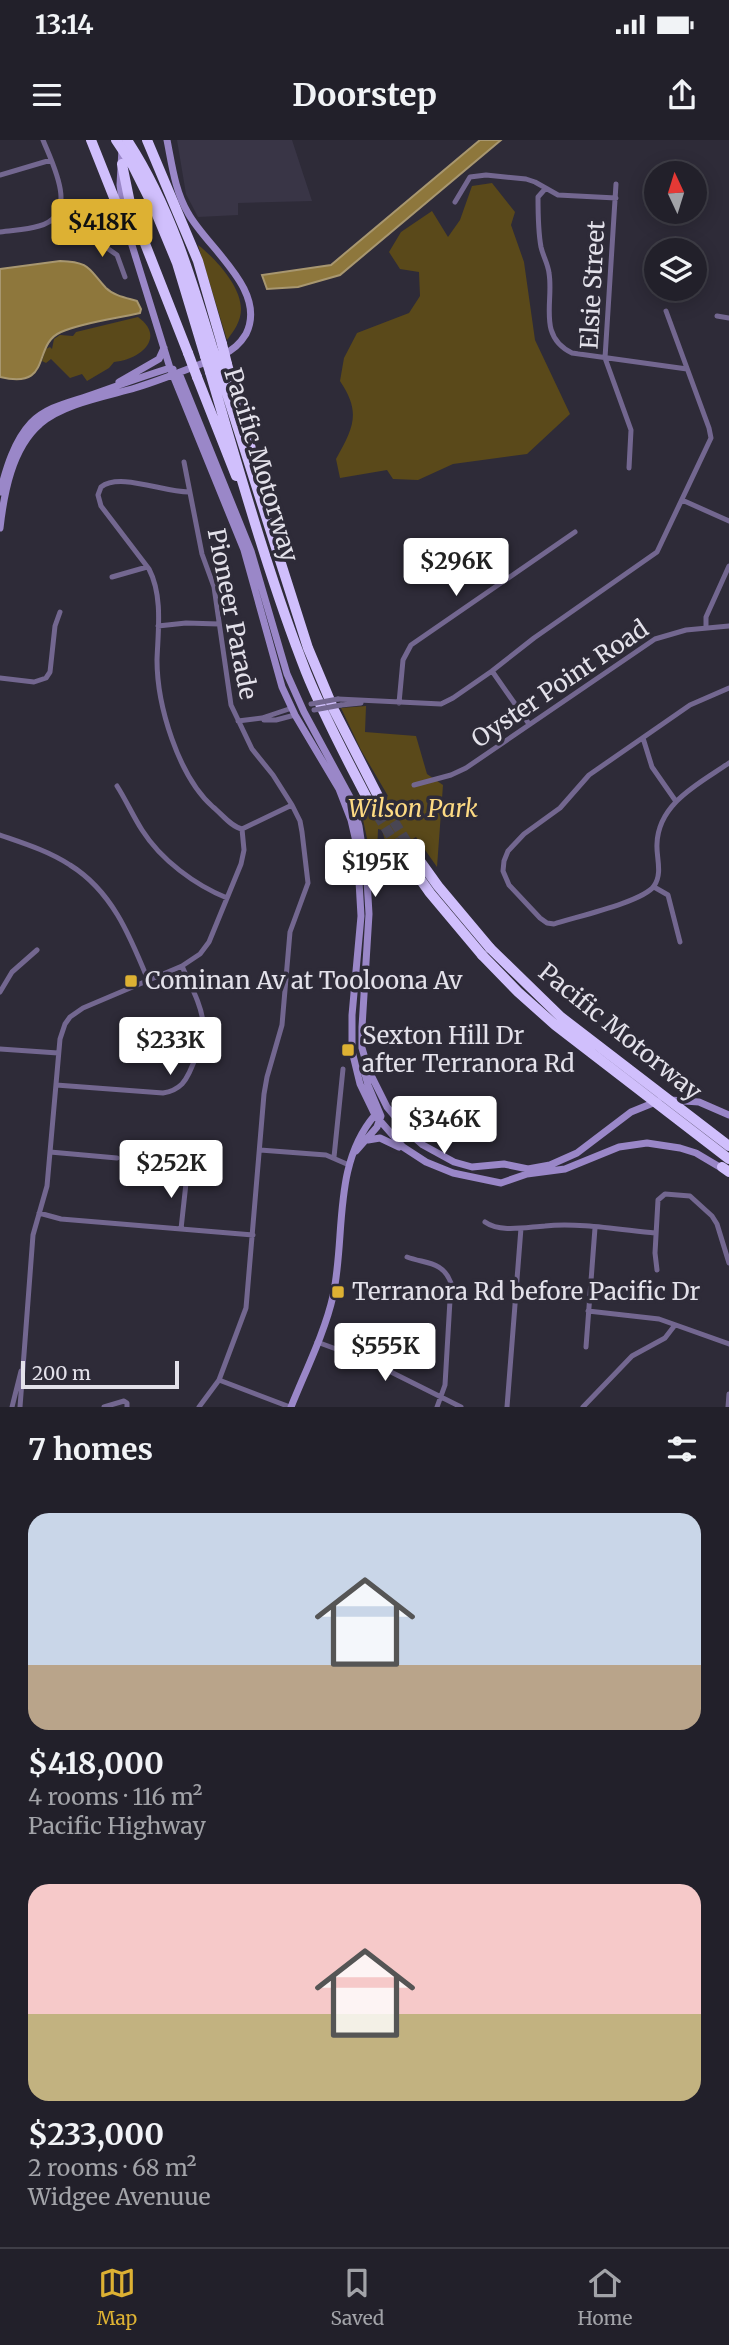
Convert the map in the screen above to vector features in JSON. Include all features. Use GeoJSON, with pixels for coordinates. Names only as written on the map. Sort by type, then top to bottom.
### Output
{"type":"FeatureCollection","features":[{"type":"Feature","properties":{"kind":"highway"},"geometry":{"type":"LineString","coordinates":[[91,140],[128,233]]}},
{"type":"Feature","properties":{"kind":"highway"},"geometry":{"type":"LineString","coordinates":[[147,140],[198,261],[213,350],[219,368]]}},
{"type":"Feature","properties":{"kind":"highway","name":"Pacific Motorway"},"geometry":{"type":"LineString","coordinates":[[124,141],[170,222],[186,264],[308,648],[374,799],[341,750],[306,671],[248,502],[219,368]]}},
{"type":"Feature","properties":{"kind":"highway","name":"Pacific Motorway"},"geometry":{"type":"LineString","coordinates":[[124,141],[127,164],[155,210],[213,350]]}},
{"type":"Feature","properties":{"kind":"highway"},"geometry":{"type":"LineString","coordinates":[[127,164],[131,208],[231,467],[248,502]]}},
{"type":"Feature","properties":{"kind":"highway","name":"Pacific Motorway"},"geometry":{"type":"LineString","coordinates":[[406,850],[438,886],[517,992],[727,1168]]}},
{"type":"Feature","properties":{"kind":"highway","name":"Pacific Motorway"},"geometry":{"type":"LineString","coordinates":[[486,951],[608,1056],[729,1146]]}},
{"type":"Feature","properties":{"kind":"street"},"geometry":{"type":"LineString","coordinates":[[0,232],[41,226],[52,220],[60,209],[62,197],[43,140]]}},
{"type":"Feature","properties":{"kind":"street"},"geometry":{"type":"LineString","coordinates":[[0,528],[5,495],[14,467],[26,440],[40,423],[70,408],[227,354],[237,346],[248,330],[250,308],[240,281],[185,208],[175,180],[167,140]]}},
{"type":"Feature","properties":{"kind":"street"},"geometry":{"type":"LineString","coordinates":[[0,175],[51,160]]}},
{"type":"Feature","properties":{"kind":"street"},"geometry":{"type":"LineString","coordinates":[[127,164],[121,200],[128,233],[163,344],[200,446],[242,542],[257,590],[277,674],[293,712],[339,789],[354,831],[360,874],[361,916],[352,1015],[352,1052],[360,1084],[397,1141],[415,1156]]}},
{"type":"Feature","properties":{"kind":"street"},"geometry":{"type":"LineString","coordinates":[[454,202],[470,177],[486,175],[535,181],[558,195],[616,198]]}},
{"type":"Feature","properties":{"kind":"street","name":"Elsie Street"},"geometry":{"type":"LineString","coordinates":[[616,184],[605,358],[631,430],[629,468]]}},
{"type":"Feature","properties":{"kind":"street"},"geometry":{"type":"LineString","coordinates":[[545,189],[537,197],[540,238],[550,279],[548,307],[551,330],[564,349],[572,353],[687,369]]}},
{"type":"Feature","properties":{"kind":"street"},"geometry":{"type":"LineString","coordinates":[[93,214],[84,217],[87,234],[117,255],[125,277]]}},
{"type":"Feature","properties":{"kind":"street"},"geometry":{"type":"LineString","coordinates":[[52,220],[72,234],[87,234]]}},
{"type":"Feature","properties":{"kind":"street"},"geometry":{"type":"LineString","coordinates":[[238,721],[276,720],[302,709],[340,702],[431,705],[445,703],[653,557],[663,544],[711,438],[666,312]]}},
{"type":"Feature","properties":{"kind":"street"},"geometry":{"type":"LineString","coordinates":[[717,316],[729,318]]}},
{"type":"Feature","properties":{"kind":"street"},"geometry":{"type":"LineString","coordinates":[[113,387],[159,359],[164,352],[163,344]]}},
{"type":"Feature","properties":{"kind":"street"},"geometry":{"type":"LineString","coordinates":[[0,492],[14,450],[32,422],[53,408],[113,387],[174,372]]}},
{"type":"Feature","properties":{"kind":"street"},"geometry":{"type":"LineString","coordinates":[[174,372],[245,534],[279,652],[302,709],[350,797],[363,846],[369,914],[362,1027],[364,1074],[379,1117],[367,1141]]}},
{"type":"Feature","properties":{"kind":"street","name":"Pioneer Parade"},"geometry":{"type":"LineString","coordinates":[[184,461],[202,554],[214,585],[231,705],[252,749],[273,775],[301,824],[308,883],[290,932],[282,1025],[267,1077],[246,1308],[219,1380],[199,1407]]}},
{"type":"Feature","properties":{"kind":"street"},"geometry":{"type":"LineString","coordinates":[[190,492],[176,492],[114,480],[101,487],[98,495],[102,506],[147,567],[154,581],[158,671],[169,735],[200,793],[232,825],[242,829],[292,805]]}},
{"type":"Feature","properties":{"kind":"street"},"geometry":{"type":"LineString","coordinates":[[682,500],[729,521]]}},
{"type":"Feature","properties":{"kind":"street"},"geometry":{"type":"LineString","coordinates":[[399,703],[404,655],[411,645],[576,532]]}},
{"type":"Feature","properties":{"kind":"street"},"geometry":{"type":"LineString","coordinates":[[706,627],[706,617],[726,579],[729,566]]}},
{"type":"Feature","properties":{"kind":"street"},"geometry":{"type":"LineString","coordinates":[[112,577],[147,567]]}},
{"type":"Feature","properties":{"kind":"street"},"geometry":{"type":"LineString","coordinates":[[0,678],[34,682],[46,678],[50,672],[55,626],[60,612]]}},
{"type":"Feature","properties":{"kind":"street"},"geometry":{"type":"LineString","coordinates":[[158,626],[219,624]]}},
{"type":"Feature","properties":{"kind":"street","name":"Oyster Point Road"},"geometry":{"type":"LineString","coordinates":[[414,785],[466,768],[648,643],[673,633],[729,626]]}},
{"type":"Feature","properties":{"kind":"street"},"geometry":{"type":"LineString","coordinates":[[492,671],[529,724]]}},
{"type":"Feature","properties":{"kind":"street"},"geometry":{"type":"LineString","coordinates":[[729,688],[690,705],[589,775],[560,808],[524,834],[506,855],[503,871],[509,885],[540,918],[554,924],[639,898],[654,887],[659,871],[657,835],[676,800],[729,763]]}},
{"type":"Feature","properties":{"kind":"street"},"geometry":{"type":"LineString","coordinates":[[643,738],[652,767],[676,800]]}},
{"type":"Feature","properties":{"kind":"street"},"geometry":{"type":"LineString","coordinates":[[117,786],[141,828],[157,847],[197,884],[227,898]]}},
{"type":"Feature","properties":{"kind":"street"},"geometry":{"type":"LineString","coordinates":[[20,1407],[33,1235],[47,1186],[62,1031],[70,1017],[91,1004],[181,966],[204,950],[243,857],[242,829]]}},
{"type":"Feature","properties":{"kind":"street"},"geometry":{"type":"LineString","coordinates":[[0,835],[55,856],[89,879],[114,908],[148,980]]}},
{"type":"Feature","properties":{"kind":"street"},"geometry":{"type":"LineString","coordinates":[[654,887],[668,895],[680,942]]}},
{"type":"Feature","properties":{"kind":"street"},"geometry":{"type":"LineString","coordinates":[[0,992],[12,972],[37,950]]}},
{"type":"Feature","properties":{"kind":"street"},"geometry":{"type":"LineString","coordinates":[[55,1085],[163,1093],[176,1089],[183,1083],[201,1042],[203,1026],[201,1014],[181,966]]}},
{"type":"Feature","properties":{"kind":"street"},"geometry":{"type":"LineString","coordinates":[[0,1049],[58,1053]]}},
{"type":"Feature","properties":{"kind":"street"},"geometry":{"type":"LineString","coordinates":[[364,1056],[378,1091],[397,1120],[423,1145],[454,1162],[481,1168],[503,1164],[527,1169],[558,1162],[588,1146],[631,1112],[659,1101],[694,1101],[710,1105],[729,1115]]}},
{"type":"Feature","properties":{"kind":"street"},"geometry":{"type":"LineString","coordinates":[[334,1157],[343,1069]]}},
{"type":"Feature","properties":{"kind":"street"},"geometry":{"type":"LineString","coordinates":[[379,1117],[397,1120]]}},
{"type":"Feature","properties":{"kind":"street"},"geometry":{"type":"LineString","coordinates":[[219,1380],[291,1407],[333,1295],[349,1165],[362,1133],[379,1117]]}},
{"type":"Feature","properties":{"kind":"street"},"geometry":{"type":"LineString","coordinates":[[355,1152],[367,1141],[382,1138],[439,1169],[503,1182],[527,1174],[565,1169],[619,1147],[647,1143],[680,1147],[727,1168]]}},
{"type":"Feature","properties":{"kind":"street"},"geometry":{"type":"LineString","coordinates":[[260,1150],[334,1157],[349,1165]]}},
{"type":"Feature","properties":{"kind":"street"},"geometry":{"type":"LineString","coordinates":[[50,1152],[117,1158]]}},
{"type":"Feature","properties":{"kind":"street"},"geometry":{"type":"LineString","coordinates":[[503,1164],[510,1168],[512,1173],[510,1179],[503,1182],[495,1179],[493,1174],[495,1168],[503,1164]]}},
{"type":"Feature","properties":{"kind":"street"},"geometry":{"type":"LineString","coordinates":[[181,1229],[187,1174]]}},
{"type":"Feature","properties":{"kind":"street"},"geometry":{"type":"LineString","coordinates":[[657,1270],[655,1254],[658,1200],[666,1194],[690,1196],[712,1216],[729,1263]]}},
{"type":"Feature","properties":{"kind":"street"},"geometry":{"type":"LineString","coordinates":[[39,1213],[61,1219],[253,1236]]}},
{"type":"Feature","properties":{"kind":"street"},"geometry":{"type":"LineString","coordinates":[[485,1222],[492,1226],[520,1228],[553,1225],[656,1233]]}},
{"type":"Feature","properties":{"kind":"street"},"geometry":{"type":"LineString","coordinates":[[507,1407],[520,1228]]}},
{"type":"Feature","properties":{"kind":"street"},"geometry":{"type":"LineString","coordinates":[[586,1347],[595,1228]]}},
{"type":"Feature","properties":{"kind":"street"},"geometry":{"type":"LineString","coordinates":[[407,1257],[437,1265],[447,1273],[451,1283],[445,1385],[437,1407]]}},
{"type":"Feature","properties":{"kind":"street"},"geometry":{"type":"LineString","coordinates":[[588,1311],[655,1319],[729,1344]]}},
{"type":"Feature","properties":{"kind":"street"},"geometry":{"type":"LineString","coordinates":[[583,1407],[632,1356],[665,1338],[675,1325]]}},
{"type":"Feature","properties":{"kind":"street"},"geometry":{"type":"LineString","coordinates":[[317,1342],[369,1361],[461,1407]]}},
{"type":"Feature","properties":{"kind":"street"},"geometry":{"type":"LineString","coordinates":[[12,1407],[23,1357]]}},
{"type":"Feature","properties":{"kind":"street"},"geometry":{"type":"LineString","coordinates":[[728,1407],[729,1394]]}},
{"type":"Feature","properties":{"kind":"street"},"geometry":{"type":"LineString","coordinates":[[104,1407],[123,1401],[127,1403],[127,1407]]}},
{"type":"Feature","properties":{"kind":"shaded area"},"geometry":{"type":"Polygon","coordinates":[[[177,140],[292,140],[312,201],[238,203],[238,215],[198,217],[186,194],[177,140]]]}},
{"type":"Feature","properties":{"kind":"shaded area"},"geometry":{"type":"Polygon","coordinates":[[[480,140],[501,140],[340,275],[298,287],[267,289],[262,275],[331,265],[480,140]]]}},
{"type":"Feature","properties":{"kind":"shaded area"},"geometry":{"type":"Polygon","coordinates":[[[60,261],[78,263],[88,268],[109,291],[137,301],[140,313],[61,332],[46,346],[35,372],[28,377],[17,379],[0,377],[0,269],[60,261]]]}},
{"type":"Feature","properties":{"kind":"green space"},"geometry":{"type":"Polygon","coordinates":[[[492,183],[515,212],[511,225],[524,262],[535,340],[570,414],[527,454],[453,464],[418,480],[393,479],[387,470],[340,478],[336,459],[353,420],[351,402],[340,381],[344,358],[357,333],[409,313],[420,296],[419,272],[400,269],[389,252],[401,232],[432,211],[448,237],[460,220],[472,186],[492,183]]]}},
{"type":"Feature","properties":{"kind":"green space"},"geometry":{"type":"Polygon","coordinates":[[[198,245],[226,273],[240,300],[240,318],[227,340],[198,245]]]}},
{"type":"Feature","properties":{"kind":"green space"},"geometry":{"type":"Polygon","coordinates":[[[138,317],[150,333],[146,347],[132,357],[114,362],[87,381],[82,374],[70,378],[51,359],[46,363],[42,361],[46,349],[52,349],[54,339],[60,335],[73,336],[76,332],[138,317]]]}},
{"type":"Feature","properties":{"kind":"green space","name":"Wilson Park"},"geometry":{"type":"Polygon","coordinates":[[[366,706],[365,732],[416,736],[427,774],[443,785],[437,867],[416,837],[388,854],[386,846],[389,843],[386,844],[382,830],[378,829],[377,855],[380,855],[380,847],[384,846],[387,860],[376,881],[362,815],[365,812],[355,797],[358,795],[366,809],[388,796],[361,750],[341,708],[366,706]]]}},
{"type":"Feature","properties":{"kind":"tunnel"},"geometry":{"type":"LineString","coordinates":[[378,796],[410,847]]}},
{"type":"Feature","properties":{"kind":"tunnel"},"geometry":{"type":"LineString","coordinates":[[369,802],[401,852]]}},
{"type":"Feature","properties":{"kind":"place","name":"Cominan Av at Tooloona Av"},"geometry":{"type":"Point","coordinates":[131,981]}},
{"type":"Feature","properties":{"kind":"place","name":"Sexton Hill Dr after Terranora Rd"},"geometry":{"type":"Point","coordinates":[348,1050]}},
{"type":"Feature","properties":{"kind":"place","name":"Terranora Rd before Pacific Dr"},"geometry":{"type":"Point","coordinates":[338,1292]}}]}
